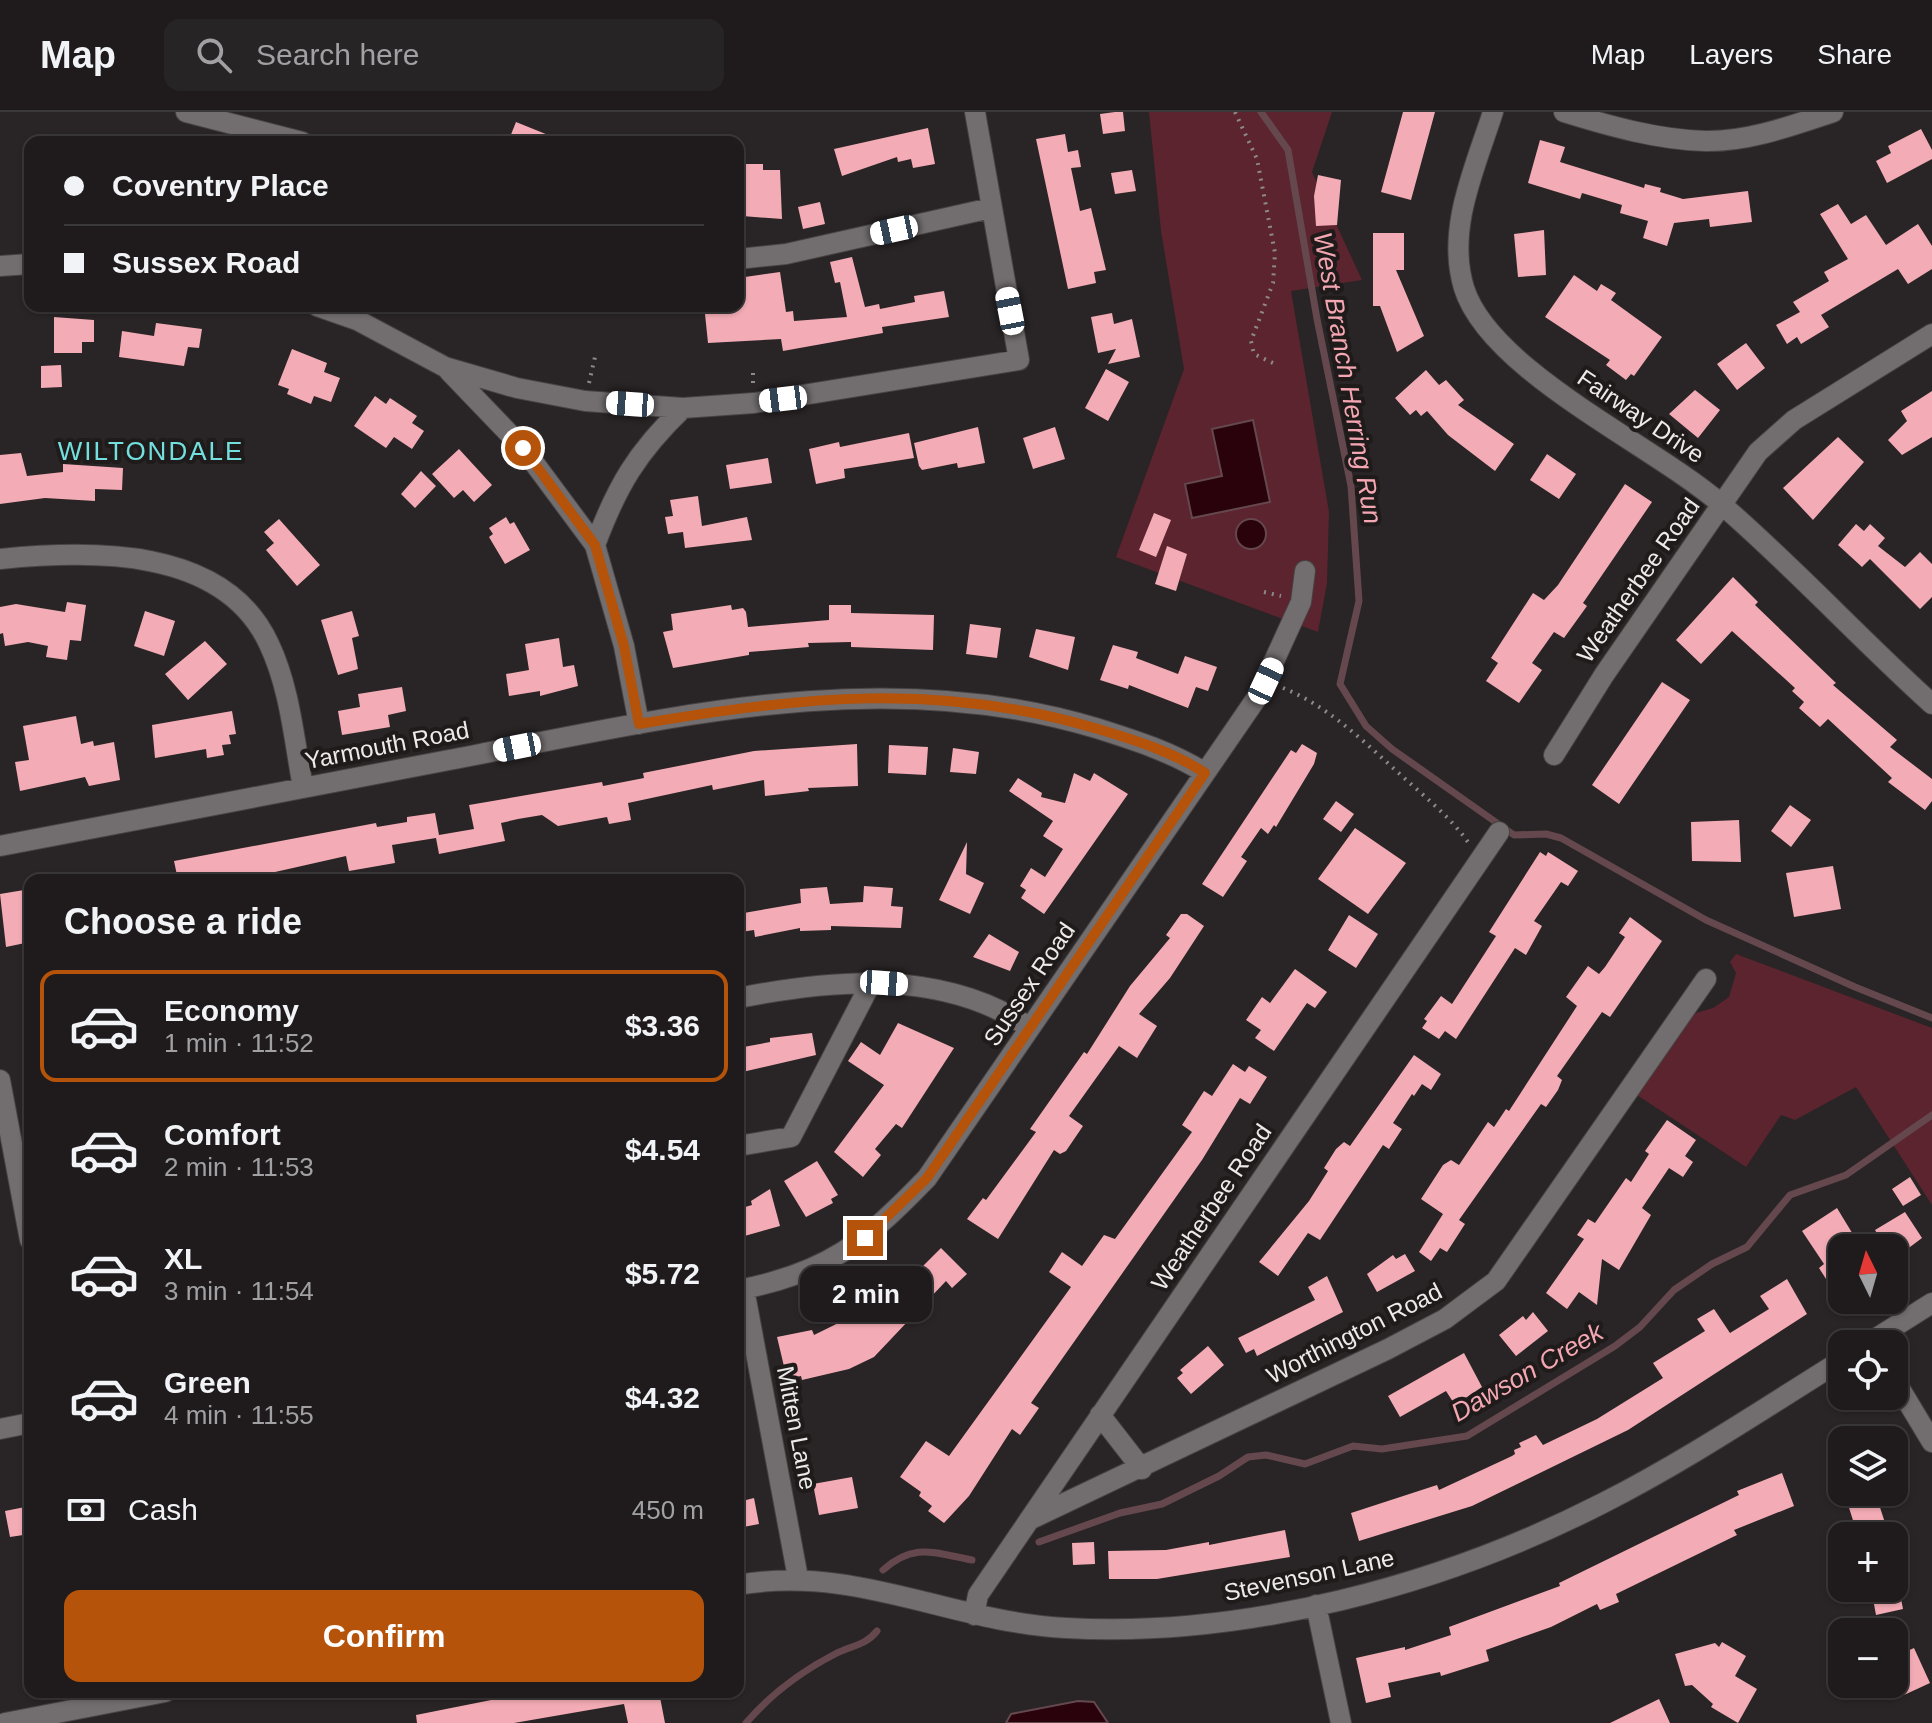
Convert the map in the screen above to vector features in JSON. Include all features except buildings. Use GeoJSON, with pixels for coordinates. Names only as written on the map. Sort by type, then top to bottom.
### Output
{"type":"FeatureCollection","features":[{"type":"Feature","properties":{"kind":"street"},"geometry":{"type":"LineString","coordinates":[[186,112],[279,136]]}},
{"type":"Feature","properties":{"kind":"street"},"geometry":{"type":"LineString","coordinates":[[334,312],[357,320],[445,367],[517,388],[577,400],[683,408],[841,392],[1019,360],[975,112]]}},
{"type":"Feature","properties":{"kind":"street","name":"Fairway Drive"},"geometry":{"type":"LineString","coordinates":[[1493,112],[1458,231],[1458,262],[1477,318],[1534,374],[1617,428],[1722,505],[1932,704]]}},
{"type":"Feature","properties":{"kind":"street"},"geometry":{"type":"LineString","coordinates":[[1564,112],[1651,134],[1707,141],[1776,131],[1833,112]]}},
{"type":"Feature","properties":{"kind":"street"},"geometry":{"type":"LineString","coordinates":[[744,258],[786,254],[991,208]]}},
{"type":"Feature","properties":{"kind":"street"},"geometry":{"type":"LineString","coordinates":[[0,266],[24,264]]}},
{"type":"Feature","properties":{"kind":"street","name":"Weatherbee Road"},"geometry":{"type":"LineString","coordinates":[[1554,755],[1604,675],[1758,452],[1794,420],[1932,334]]}},
{"type":"Feature","properties":{"kind":"street"},"geometry":{"type":"LineString","coordinates":[[445,367],[523,448],[595,545],[624,646],[639,724]]}},
{"type":"Feature","properties":{"kind":"street"},"geometry":{"type":"LineString","coordinates":[[595,545],[615,492],[631,466],[648,441],[683,408]]}},
{"type":"Feature","properties":{"kind":"street"},"geometry":{"type":"LineString","coordinates":[[0,559],[78,554],[119,557],[187,572],[217,586],[238,603],[268,640],[284,687],[303,787]]}},
{"type":"Feature","properties":{"kind":"street","name":"Sussex Road"},"geometry":{"type":"LineString","coordinates":[[744,1288],[778,1281],[847,1253],[883,1224],[927,1178],[1266,681],[1301,602],[1305,571]]}},
{"type":"Feature","properties":{"kind":"street","name":"Yarmouth Road"},"geometry":{"type":"LineString","coordinates":[[0,846],[639,724],[761,703],[844,697],[908,697],[984,703],[1050,714],[1184,759],[1205,773]]}},
{"type":"Feature","properties":{"kind":"street","name":"Weatherbee Road"},"geometry":{"type":"LineString","coordinates":[[974,1615],[978,1595],[1499,832]]}},
{"type":"Feature","properties":{"kind":"street","name":"Worthington Road"},"geometry":{"type":"LineString","coordinates":[[1029,1520],[1142,1469],[1445,1319],[1496,1281],[1706,979]]}},
{"type":"Feature","properties":{"kind":"street"},"geometry":{"type":"LineString","coordinates":[[744,997],[844,982],[920,986],[958,995],[1012,1015],[1030,1028]]}},
{"type":"Feature","properties":{"kind":"street"},"geometry":{"type":"LineString","coordinates":[[744,1145],[791,1137],[871,983]]}},
{"type":"Feature","properties":{"kind":"street"},"geometry":{"type":"LineString","coordinates":[[0,1080],[24,1203]]}},
{"type":"Feature","properties":{"kind":"street"},"geometry":{"type":"LineString","coordinates":[[1890,1330],[1932,1303]]}},
{"type":"Feature","properties":{"kind":"street","name":"Mitten Lane"},"geometry":{"type":"LineString","coordinates":[[744,1304],[798,1578]]}},
{"type":"Feature","properties":{"kind":"street","name":"Stevenson Lane"},"geometry":{"type":"LineString","coordinates":[[744,1584],[798,1578],[848,1583],[974,1615],[1038,1626],[1094,1629],[1202,1623],[1316,1605],[1449,1569],[1559,1524],[1663,1470],[1828,1369]]}},
{"type":"Feature","properties":{"kind":"street"},"geometry":{"type":"LineString","coordinates":[[1908,1402],[1932,1442]]}},
{"type":"Feature","properties":{"kind":"street"},"geometry":{"type":"LineString","coordinates":[[1100,1415],[1142,1469]]}},
{"type":"Feature","properties":{"kind":"street"},"geometry":{"type":"LineString","coordinates":[[0,1429],[24,1424]]}},
{"type":"Feature","properties":{"kind":"street"},"geometry":{"type":"LineString","coordinates":[[1316,1605],[1341,1723]]}},
{"type":"Feature","properties":{"kind":"street"},"geometry":{"type":"LineString","coordinates":[[5,1723],[112,1698]]}},
{"type":"Feature","properties":{"kind":"path"},"geometry":{"type":"LineString","coordinates":[[1235,112],[1257,159],[1275,253],[1273,283],[1251,341],[1254,354],[1275,364]]}},
{"type":"Feature","properties":{"kind":"path"},"geometry":{"type":"LineString","coordinates":[[1266,681],[1309,699],[1364,740],[1443,813],[1473,849],[1484,854]]}},
{"type":"Feature","properties":{"kind":"shaded area"},"geometry":{"type":"Polygon","coordinates":[[[1149,112],[1332,112],[1312,172],[1362,280],[1291,291],[1329,512],[1327,583],[1318,632],[1116,557],[1184,369],[1161,231],[1149,112]]]}},
{"type":"Feature","properties":{"kind":"shaded area"},"geometry":{"type":"Polygon","coordinates":[[[1253,420],[1270,502],[1192,518],[1185,484],[1222,476],[1212,429],[1253,420]]]}},
{"type":"Feature","properties":{"kind":"shaded area"},"geometry":{"type":"Polygon","coordinates":[[[1251,519],[1262,523],[1266,534],[1262,545],[1251,549],[1240,545],[1236,534],[1240,523],[1251,519]]]}},
{"type":"Feature","properties":{"kind":"shaded area"},"geometry":{"type":"Polygon","coordinates":[[[1736,954],[1932,1028],[1932,1205],[1856,1087],[1795,1120],[1781,1115],[1746,1167],[1637,1095],[1689,1015],[1713,1008],[1729,997],[1736,973],[1730,962],[1736,954]]]}},
{"type":"Feature","properties":{"kind":"shaded area"},"geometry":{"type":"Polygon","coordinates":[[[1078,1701],[1094,1702],[1108,1723],[1006,1723],[1011,1714],[1078,1701]]]}},
{"type":"Feature","properties":{"kind":"waterway","name":"West Branch Herring Run"},"geometry":{"type":"LineString","coordinates":[[1261,112],[1288,150],[1317,319],[1351,486],[1359,601],[1340,684],[1366,726],[1392,749],[1514,835],[1546,834],[1561,838],[1706,920],[1932,1018]]}},
{"type":"Feature","properties":{"kind":"waterway","name":"Dawson Creek"},"geometry":{"type":"LineString","coordinates":[[1039,1542],[1120,1513],[1162,1504],[1219,1476],[1248,1457],[1266,1455],[1305,1464],[1353,1446],[1382,1449],[1467,1436],[1615,1346],[1640,1327],[1674,1290],[1712,1264],[1747,1247],[1790,1195],[1846,1175],[1932,1115]]}},
{"type":"Feature","properties":{"kind":"waterway","name":"Dawson Creek"},"geometry":{"type":"LineString","coordinates":[[883,1570],[894,1561],[915,1553],[935,1553],[972,1560]]}},
{"type":"Feature","properties":{"kind":"waterway","name":"Dawson Creek"},"geometry":{"type":"LineString","coordinates":[[746,1723],[798,1676],[863,1642],[877,1631]]}},
{"type":"Feature","properties":{"kind":"district","name":"WILTONDALE"},"geometry":{"type":"Point","coordinates":[151,451]}},
{"type":"Feature","properties":{"kind":"route"},"geometry":{"type":"LineString","coordinates":[[523,448],[595,545],[624,646],[639,724],[761,703],[844,697],[908,697],[984,703],[1050,714],[1113,733],[1184,759],[1205,773],[927,1178],[883,1224],[865,1238]]}}]}
